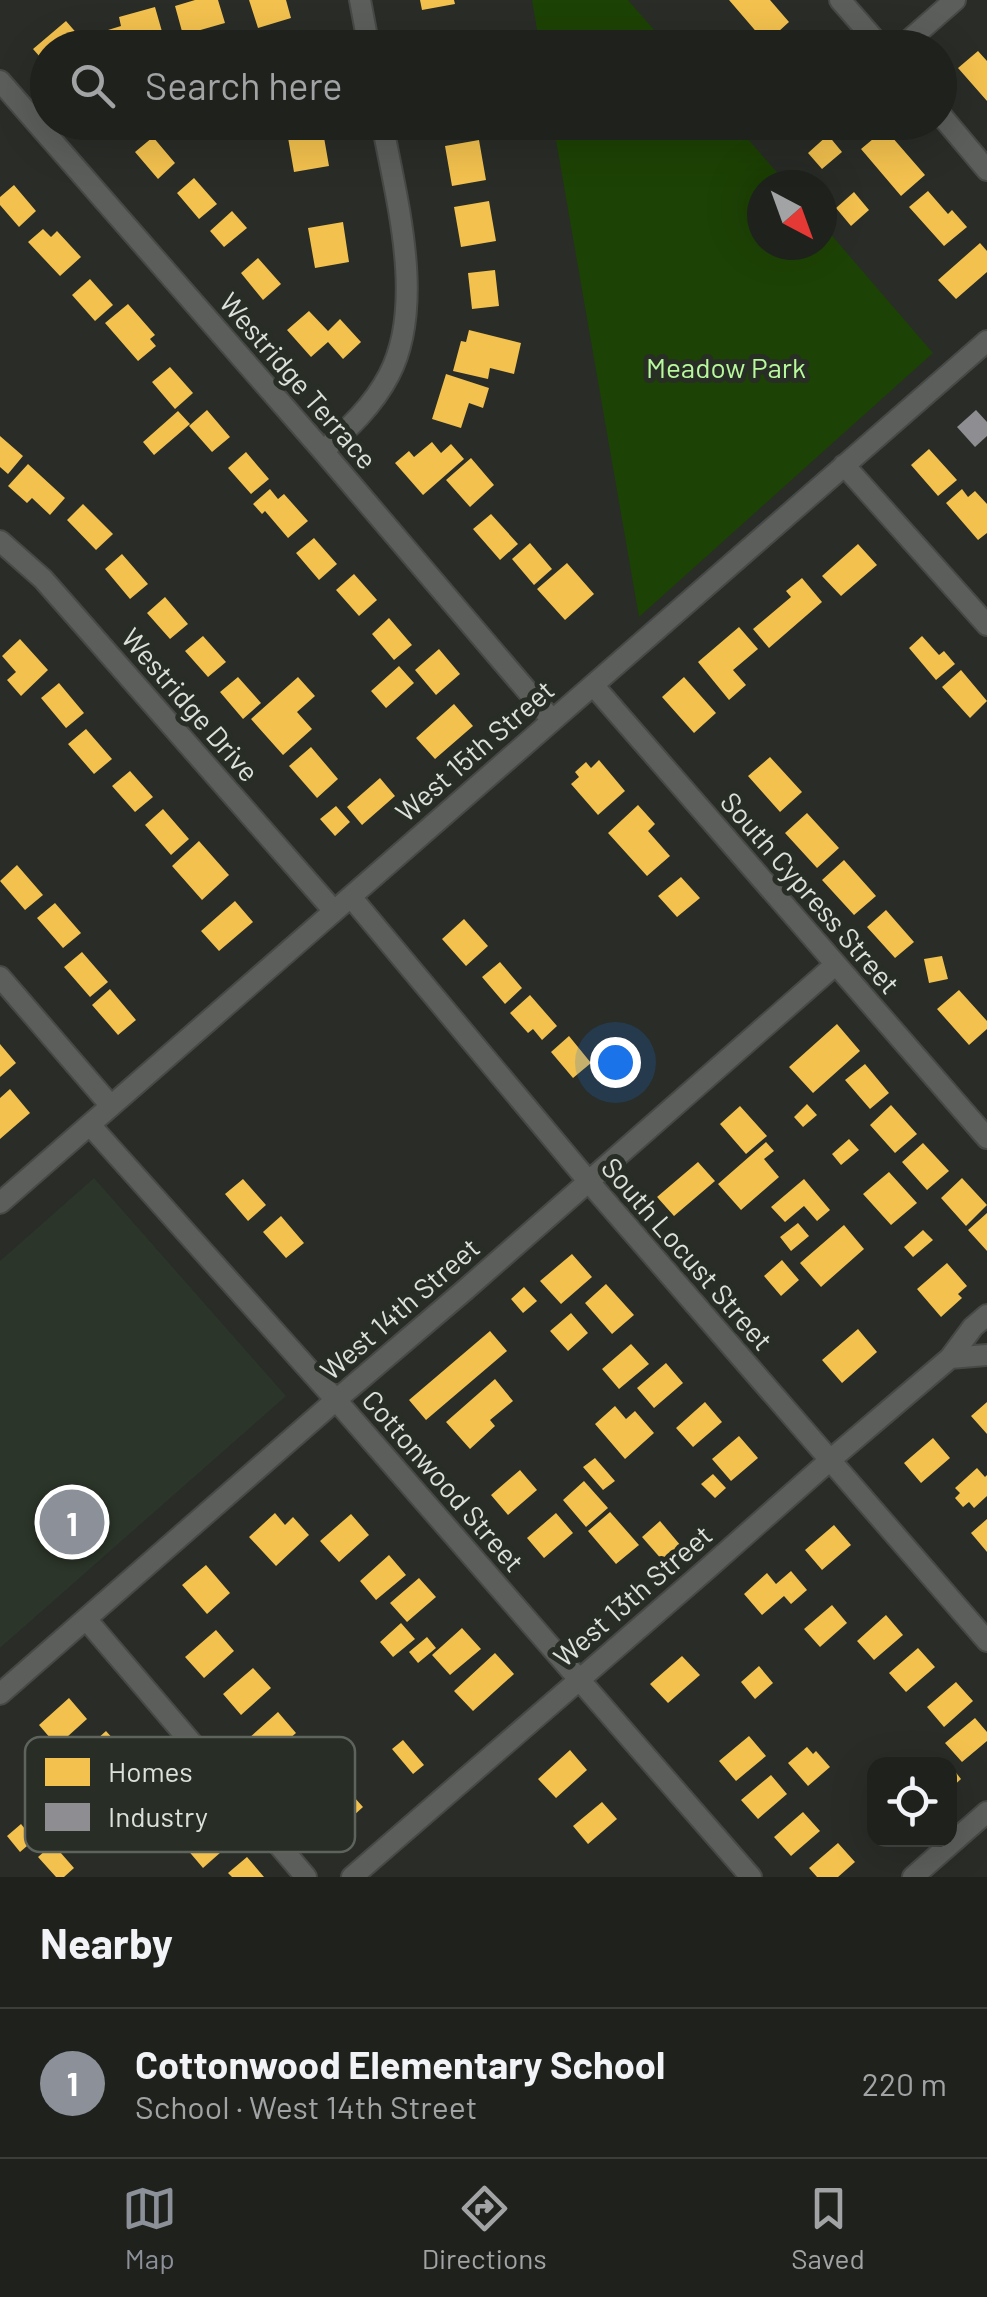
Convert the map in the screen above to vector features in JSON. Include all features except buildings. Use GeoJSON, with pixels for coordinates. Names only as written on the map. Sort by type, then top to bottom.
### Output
{"type":"FeatureCollection","features":[{"type":"Feature","properties":{"kind":"street"},"geometry":{"type":"LineString","coordinates":[[360,0],[366,30]]}},
{"type":"Feature","properties":{"kind":"street"},"geometry":{"type":"LineString","coordinates":[[840,0],[866,30]]}},
{"type":"Feature","properties":{"kind":"street"},"geometry":{"type":"LineString","coordinates":[[921,30],[955,0]]}},
{"type":"Feature","properties":{"kind":"street","name":"Westridge Terrace"},"geometry":{"type":"LineString","coordinates":[[0,80],[30,114]]}},
{"type":"Feature","properties":{"kind":"street"},"geometry":{"type":"LineString","coordinates":[[957,134],[987,170]]}},
{"type":"Feature","properties":{"kind":"street","name":"Westridge Terrace"},"geometry":{"type":"LineString","coordinates":[[52,140],[552,720]]}},
{"type":"Feature","properties":{"kind":"street"},"geometry":{"type":"LineString","coordinates":[[323,451],[372,402],[400,351],[405,326],[406,270],[385,140]]}},
{"type":"Feature","properties":{"kind":"street","name":"West 15th Street"},"geometry":{"type":"LineString","coordinates":[[0,1204],[987,341]]}},
{"type":"Feature","properties":{"kind":"street"},"geometry":{"type":"LineString","coordinates":[[844,465],[987,625]]}},
{"type":"Feature","properties":{"kind":"street","name":"Westridge Drive"},"geometry":{"type":"LineString","coordinates":[[0,540],[43,579],[343,904]]}},
{"type":"Feature","properties":{"kind":"street","name":"South Cypress Street"},"geometry":{"type":"LineString","coordinates":[[593,684],[987,1138]]}},
{"type":"Feature","properties":{"kind":"street","name":"South Locust Street"},"geometry":{"type":"LineString","coordinates":[[343,904],[987,1642]]}},
{"type":"Feature","properties":{"kind":"street","name":"West 14th Street"},"geometry":{"type":"LineString","coordinates":[[0,1694],[835,965]]}},
{"type":"Feature","properties":{"kind":"street"},"geometry":{"type":"LineString","coordinates":[[0,977],[112,1106]]}},
{"type":"Feature","properties":{"kind":"street","name":"Cottonwood Street"},"geometry":{"type":"LineString","coordinates":[[90,1125],[336,1400],[751,1877]]}},
{"type":"Feature","properties":{"kind":"street","name":"West 13th Street"},"geometry":{"type":"LineString","coordinates":[[352,1877],[950,1358],[987,1315]]}},
{"type":"Feature","properties":{"kind":"street"},"geometry":{"type":"LineString","coordinates":[[950,1358],[987,1355]]}},
{"type":"Feature","properties":{"kind":"street"},"geometry":{"type":"LineString","coordinates":[[86,1619],[187,1737]]}},
{"type":"Feature","properties":{"kind":"street"},"geometry":{"type":"LineString","coordinates":[[913,1877],[987,1812]]}},
{"type":"Feature","properties":{"kind":"street"},"geometry":{"type":"LineString","coordinates":[[285,1852],[306,1877]]}},
{"type":"Feature","properties":{"kind":"shaded area"},"geometry":{"type":"Polygon","coordinates":[[[94,1178],[286,1396],[0,1648],[0,1261],[94,1178]]]}},
{"type":"Feature","properties":{"kind":"green space"},"geometry":{"type":"Polygon","coordinates":[[[532,0],[628,0],[654,30],[537,30],[532,0]]]}},
{"type":"Feature","properties":{"kind":"green space","name":"Meadow Park"},"geometry":{"type":"Polygon","coordinates":[[[556,140],[749,140],[775,170],[747,170],[747,260],[837,260],[837,241],[933,353],[639,617],[556,140]]]}},
{"type":"Feature","properties":{"kind":"place","name":"Cottonwood Elementary School"},"geometry":{"type":"Point","coordinates":[72,1522]}}]}
